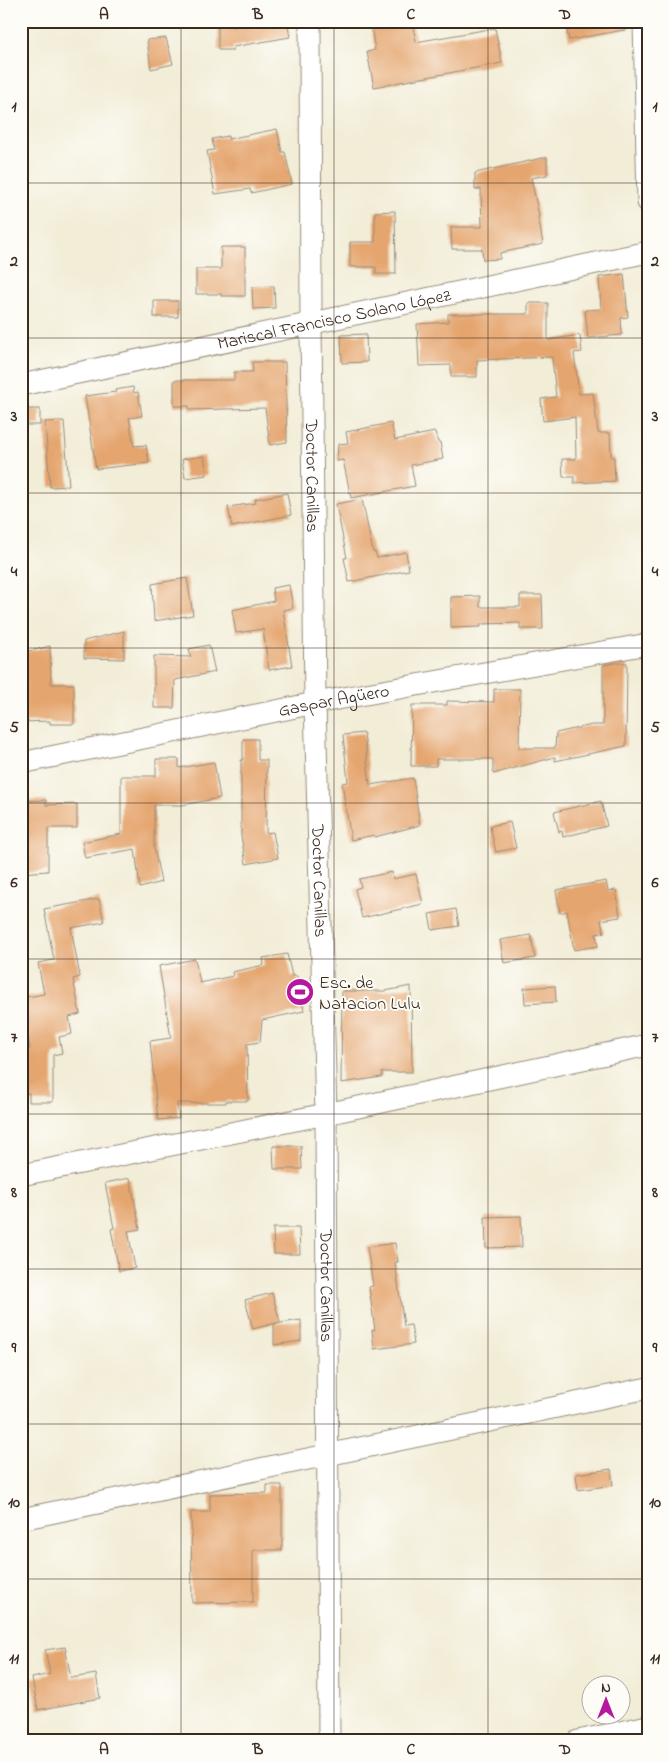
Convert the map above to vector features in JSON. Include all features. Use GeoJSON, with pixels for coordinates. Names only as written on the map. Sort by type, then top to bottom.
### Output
{"type":"FeatureCollection","features":[{"type":"Feature","properties":{"kind":"street","name":"Doctor Canillas"},"geometry":{"type":"LineString","coordinates":[[310,21],[315,703],[326,1114],[329,1741]]}},
{"type":"Feature","properties":{"kind":"street"},"geometry":{"type":"LineString","coordinates":[[644,21],[648,202]]}},
{"type":"Feature","properties":{"kind":"street","name":"Mariscal Francisco Solano López"},"geometry":{"type":"LineString","coordinates":[[21,385],[648,252]]}},
{"type":"Feature","properties":{"kind":"street","name":"Gaspar Agüero"},"geometry":{"type":"LineString","coordinates":[[21,763],[315,703],[648,644]]}},
{"type":"Feature","properties":{"kind":"street"},"geometry":{"type":"LineString","coordinates":[[21,1175],[326,1114],[648,1045]]}},
{"type":"Feature","properties":{"kind":"street"},"geometry":{"type":"LineString","coordinates":[[21,1519],[648,1388]]}},
{"type":"Feature","properties":{"kind":"street"},"geometry":{"type":"LineString","coordinates":[[578,1741],[648,1726]]}},
{"type":"Feature","properties":{"kind":"building"},"geometry":{"type":"Polygon","coordinates":[[[218,21],[232,21],[232,27],[264,21],[287,21],[290,37],[233,47],[233,50],[218,50],[218,21]]]}},
{"type":"Feature","properties":{"kind":"building"},"geometry":{"type":"Polygon","coordinates":[[[370,21],[412,21],[416,42],[495,28],[502,63],[374,87],[367,52],[375,50],[370,21]]]}},
{"type":"Feature","properties":{"kind":"building"},"geometry":{"type":"Polygon","coordinates":[[[565,21],[628,21],[629,29],[569,40],[565,21]]]}},
{"type":"Feature","properties":{"kind":"building"},"geometry":{"type":"Polygon","coordinates":[[[166,38],[173,64],[151,69],[147,40],[166,38]]]}},
{"type":"Feature","properties":{"kind":"building"},"geometry":{"type":"Polygon","coordinates":[[[277,129],[282,152],[285,152],[292,184],[251,193],[250,189],[215,194],[207,151],[214,150],[212,139],[228,136],[228,139],[277,129]]]}},
{"type":"Feature","properties":{"kind":"building"},"geometry":{"type":"Polygon","coordinates":[[[547,157],[547,175],[531,178],[543,244],[500,253],[500,259],[483,260],[482,249],[452,249],[451,227],[482,227],[481,189],[475,190],[475,173],[547,157]]]}},
{"type":"Feature","properties":{"kind":"building"},"geometry":{"type":"Polygon","coordinates":[[[395,211],[396,274],[376,274],[376,267],[350,267],[350,242],[375,242],[375,212],[395,211]]]}},
{"type":"Feature","properties":{"kind":"building"},"geometry":{"type":"Polygon","coordinates":[[[221,247],[245,247],[245,296],[196,294],[196,269],[221,269],[221,247]]]}},
{"type":"Feature","properties":{"kind":"building"},"geometry":{"type":"Polygon","coordinates":[[[624,274],[628,317],[621,318],[622,335],[588,338],[585,310],[601,309],[599,277],[624,274]]]}},
{"type":"Feature","properties":{"kind":"building"},"geometry":{"type":"Polygon","coordinates":[[[274,286],[275,308],[253,309],[252,287],[274,286]]]}},
{"type":"Feature","properties":{"kind":"building"},"geometry":{"type":"Polygon","coordinates":[[[154,301],[178,301],[178,317],[154,317],[154,301]]]}},
{"type":"Feature","properties":{"kind":"building"},"geometry":{"type":"Polygon","coordinates":[[[528,303],[548,303],[548,340],[580,335],[582,352],[574,353],[579,394],[593,393],[598,433],[610,433],[615,481],[574,483],[574,477],[563,477],[562,459],[576,459],[575,417],[543,421],[541,399],[556,397],[552,357],[477,360],[477,377],[451,377],[451,365],[419,366],[417,324],[448,322],[448,314],[528,314],[528,303]]]}},
{"type":"Feature","properties":{"kind":"building"},"geometry":{"type":"Polygon","coordinates":[[[366,334],[367,362],[342,363],[341,335],[366,334]]]}},
{"type":"Feature","properties":{"kind":"building"},"geometry":{"type":"Polygon","coordinates":[[[252,362],[285,362],[287,442],[270,445],[265,408],[189,410],[189,406],[174,406],[174,380],[234,380],[234,372],[253,372],[252,362]]]}},
{"type":"Feature","properties":{"kind":"building"},"geometry":{"type":"Polygon","coordinates":[[[133,387],[134,393],[138,392],[142,416],[129,418],[134,446],[146,445],[149,463],[96,469],[85,396],[116,392],[115,390],[133,387]]]}},
{"type":"Feature","properties":{"kind":"building"},"geometry":{"type":"Polygon","coordinates":[[[21,409],[40,409],[40,425],[21,425],[21,409]]]}},
{"type":"Feature","properties":{"kind":"building"},"geometry":{"type":"Polygon","coordinates":[[[64,421],[69,486],[50,487],[45,422],[64,421]]]}},
{"type":"Feature","properties":{"kind":"building"},"geometry":{"type":"Polygon","coordinates":[[[391,423],[395,440],[435,432],[438,442],[440,442],[443,459],[411,465],[415,486],[351,498],[343,460],[337,461],[338,444],[348,443],[346,432],[391,423]]]}},
{"type":"Feature","properties":{"kind":"building"},"geometry":{"type":"Polygon","coordinates":[[[204,456],[207,475],[185,478],[182,459],[204,456]]]}},
{"type":"Feature","properties":{"kind":"building"},"geometry":{"type":"Polygon","coordinates":[[[287,493],[291,515],[232,527],[228,507],[256,503],[255,499],[287,493]]]}},
{"type":"Feature","properties":{"kind":"building"},"geometry":{"type":"Polygon","coordinates":[[[362,499],[373,552],[375,552],[377,558],[406,552],[409,570],[349,582],[344,558],[347,558],[336,504],[362,499]]]}},
{"type":"Feature","properties":{"kind":"building"},"geometry":{"type":"Polygon","coordinates":[[[187,578],[193,615],[154,621],[152,584],[187,578]]]}},
{"type":"Feature","properties":{"kind":"building"},"geometry":{"type":"Polygon","coordinates":[[[289,585],[293,608],[283,610],[292,666],[269,670],[263,629],[236,633],[232,610],[274,601],[272,588],[289,585]]]}},
{"type":"Feature","properties":{"kind":"building"},"geometry":{"type":"Polygon","coordinates":[[[520,595],[542,595],[543,629],[520,629],[520,623],[481,624],[481,627],[451,628],[451,597],[480,596],[480,607],[520,607],[520,595]]]}},
{"type":"Feature","properties":{"kind":"building"},"geometry":{"type":"Polygon","coordinates":[[[124,631],[124,659],[84,658],[84,641],[124,631]]]}},
{"type":"Feature","properties":{"kind":"building"},"geometry":{"type":"Polygon","coordinates":[[[209,645],[215,672],[175,680],[174,708],[154,708],[154,656],[191,657],[189,649],[209,645]]]}},
{"type":"Feature","properties":{"kind":"building"},"geometry":{"type":"Polygon","coordinates":[[[50,646],[51,684],[74,684],[74,724],[50,724],[50,721],[21,722],[21,653],[50,646]]]}},
{"type":"Feature","properties":{"kind":"building"},"geometry":{"type":"Polygon","coordinates":[[[627,663],[626,746],[555,761],[555,757],[493,774],[493,759],[436,759],[436,766],[411,766],[412,705],[447,705],[447,701],[494,702],[494,689],[520,689],[519,748],[555,748],[556,733],[592,725],[603,725],[603,665],[627,663]]]}},
{"type":"Feature","properties":{"kind":"building"},"geometry":{"type":"Polygon","coordinates":[[[364,733],[370,785],[413,778],[420,825],[375,837],[374,835],[351,840],[342,783],[348,782],[343,735],[364,733]]]}},
{"type":"Feature","properties":{"kind":"building"},"geometry":{"type":"Polygon","coordinates":[[[243,739],[258,739],[258,760],[267,760],[266,833],[273,832],[278,858],[246,864],[241,836],[241,760],[243,760],[243,739]]]}},
{"type":"Feature","properties":{"kind":"building"},"geometry":{"type":"Polygon","coordinates":[[[156,759],[179,759],[179,768],[214,762],[220,798],[182,805],[154,805],[154,848],[161,882],[140,888],[135,849],[85,858],[82,842],[121,834],[121,776],[156,776],[156,759]]]}},
{"type":"Feature","properties":{"kind":"building"},"geometry":{"type":"Polygon","coordinates":[[[46,800],[46,805],[77,804],[77,828],[48,828],[48,871],[21,873],[21,801],[46,800]]]}},
{"type":"Feature","properties":{"kind":"building"},"geometry":{"type":"Polygon","coordinates":[[[601,801],[607,826],[563,837],[562,831],[559,832],[554,812],[601,801]]]}},
{"type":"Feature","properties":{"kind":"building"},"geometry":{"type":"Polygon","coordinates":[[[510,822],[516,848],[496,852],[490,826],[510,822]]]}},
{"type":"Feature","properties":{"kind":"building"},"geometry":{"type":"Polygon","coordinates":[[[392,872],[393,879],[416,874],[423,904],[362,918],[355,889],[361,887],[359,879],[392,872]]]}},
{"type":"Feature","properties":{"kind":"building"},"geometry":{"type":"Polygon","coordinates":[[[606,881],[608,891],[616,890],[620,917],[601,920],[604,933],[596,934],[598,946],[574,950],[567,911],[560,913],[556,890],[606,881]]]}},
{"type":"Feature","properties":{"kind":"building"},"geometry":{"type":"Polygon","coordinates":[[[99,899],[104,922],[71,928],[80,977],[73,979],[80,1014],[69,1017],[72,1034],[59,1037],[62,1053],[53,1055],[53,1102],[29,1102],[29,1093],[21,1093],[21,1050],[30,1049],[21,998],[44,994],[38,963],[54,960],[44,909],[99,899]]]}},
{"type":"Feature","properties":{"kind":"building"},"geometry":{"type":"Polygon","coordinates":[[[456,909],[459,926],[432,930],[429,914],[456,909]]]}},
{"type":"Feature","properties":{"kind":"building"},"geometry":{"type":"Polygon","coordinates":[[[531,935],[535,958],[504,963],[500,940],[531,935]]]}},
{"type":"Feature","properties":{"kind":"building"},"geometry":{"type":"Polygon","coordinates":[[[287,954],[292,976],[297,976],[304,1011],[262,1020],[260,1042],[247,1044],[248,1101],[177,1103],[179,1118],[158,1120],[150,1041],[171,1038],[159,966],[195,959],[200,983],[233,976],[232,972],[264,965],[263,958],[287,954]]]}},
{"type":"Feature","properties":{"kind":"building"},"geometry":{"type":"Polygon","coordinates":[[[411,986],[412,1072],[382,1072],[382,1077],[341,1083],[342,991],[385,991],[411,986]]]}},
{"type":"Feature","properties":{"kind":"building"},"geometry":{"type":"Polygon","coordinates":[[[555,986],[556,1002],[525,1004],[524,988],[555,986]]]}},
{"type":"Feature","properties":{"kind":"building"},"geometry":{"type":"Polygon","coordinates":[[[273,1146],[301,1146],[302,1169],[274,1169],[273,1146]]]}},
{"type":"Feature","properties":{"kind":"building"},"geometry":{"type":"Polygon","coordinates":[[[130,1178],[140,1229],[128,1231],[135,1268],[119,1271],[111,1229],[114,1228],[105,1183],[130,1178]]]}},
{"type":"Feature","properties":{"kind":"building"},"geometry":{"type":"Polygon","coordinates":[[[521,1216],[522,1247],[486,1248],[485,1217],[521,1216]]]}},
{"type":"Feature","properties":{"kind":"building"},"geometry":{"type":"Polygon","coordinates":[[[273,1228],[299,1228],[300,1254],[274,1254],[273,1228]]]}},
{"type":"Feature","properties":{"kind":"building"},"geometry":{"type":"Polygon","coordinates":[[[395,1243],[398,1262],[395,1262],[404,1326],[411,1325],[414,1344],[374,1349],[372,1330],[375,1330],[369,1287],[373,1286],[367,1247],[395,1243]]]}},
{"type":"Feature","properties":{"kind":"building"},"geometry":{"type":"Polygon","coordinates":[[[272,1293],[280,1322],[253,1329],[245,1300],[272,1293]]]}},
{"type":"Feature","properties":{"kind":"building"},"geometry":{"type":"Polygon","coordinates":[[[301,1320],[301,1341],[274,1345],[274,1324],[301,1320]]]}},
{"type":"Feature","properties":{"kind":"building"},"geometry":{"type":"Polygon","coordinates":[[[611,1469],[613,1485],[578,1490],[576,1474],[611,1469]]]}},
{"type":"Feature","properties":{"kind":"building"},"geometry":{"type":"Polygon","coordinates":[[[267,1485],[282,1485],[282,1550],[253,1550],[253,1602],[192,1603],[191,1512],[210,1512],[210,1494],[267,1493],[267,1485]]]}},
{"type":"Feature","properties":{"kind":"building"},"geometry":{"type":"Polygon","coordinates":[[[65,1647],[71,1678],[96,1674],[100,1698],[38,1710],[32,1678],[50,1674],[45,1650],[65,1647]]]}},
{"type":"Feature","properties":{"kind":"place","name":"Esc. de Natacion Lulu"},"geometry":{"type":"Point","coordinates":[300,992]}}]}
